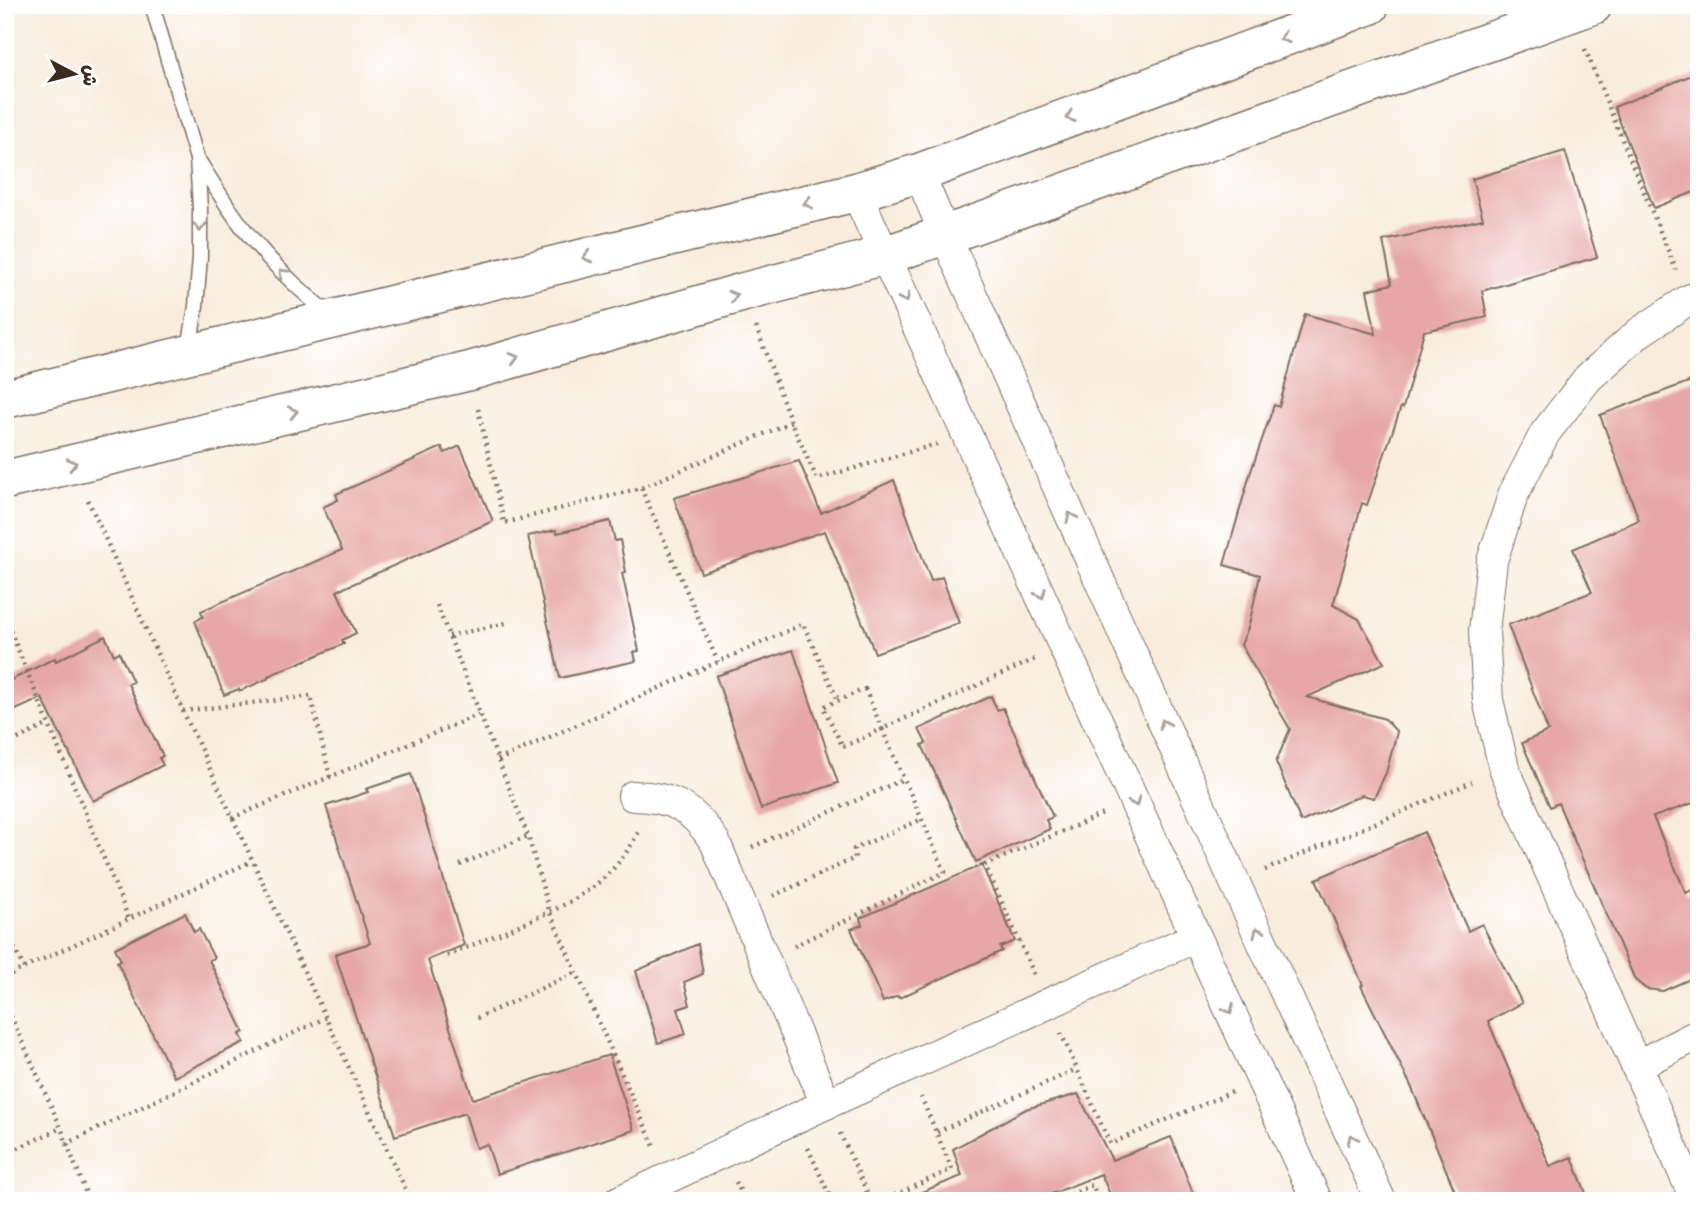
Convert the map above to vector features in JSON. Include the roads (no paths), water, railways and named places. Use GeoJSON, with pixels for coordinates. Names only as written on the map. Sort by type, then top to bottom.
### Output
{"type":"FeatureCollection","features":[{"type":"Feature","properties":{"kind":"street"},"geometry":{"type":"LineString","coordinates":[[5,400],[856,192],[919,173],[1370,5]]}},
{"type":"Feature","properties":{"kind":"street"},"geometry":{"type":"LineString","coordinates":[[5,480],[470,370],[744,292],[886,255],[1582,9]]}},
{"type":"Feature","properties":{"kind":"street"},"geometry":{"type":"LineString","coordinates":[[919,173],[1235,883],[1381,1201]]}},
{"type":"Feature","properties":{"kind":"street"},"geometry":{"type":"LineString","coordinates":[[856,192],[1317,1201]]}},
{"type":"Feature","properties":{"kind":"street"},"geometry":{"type":"LineString","coordinates":[[1693,298],[1640,332],[1588,378],[1545,433],[1513,495],[1492,561],[1484,631],[1488,700],[1504,768],[1696,1201]]}},
{"type":"Feature","properties":{"kind":"street"},"geometry":{"type":"LineString","coordinates":[[643,796],[672,801],[690,811],[704,825],[715,842],[826,1104]]}},
{"type":"Feature","properties":{"kind":"street"},"geometry":{"type":"LineString","coordinates":[[619,1201],[1196,937]]}},
{"type":"Feature","properties":{"kind":"street"},"geometry":{"type":"LineString","coordinates":[[1636,1066],[1699,1034]]}},
{"type":"Feature","properties":{"kind":"lane"},"geometry":{"type":"LineString","coordinates":[[152,5],[197,159],[200,257],[188,354]]}},
{"type":"Feature","properties":{"kind":"lane"},"geometry":{"type":"LineString","coordinates":[[197,159],[257,246],[333,319]]}}]}
